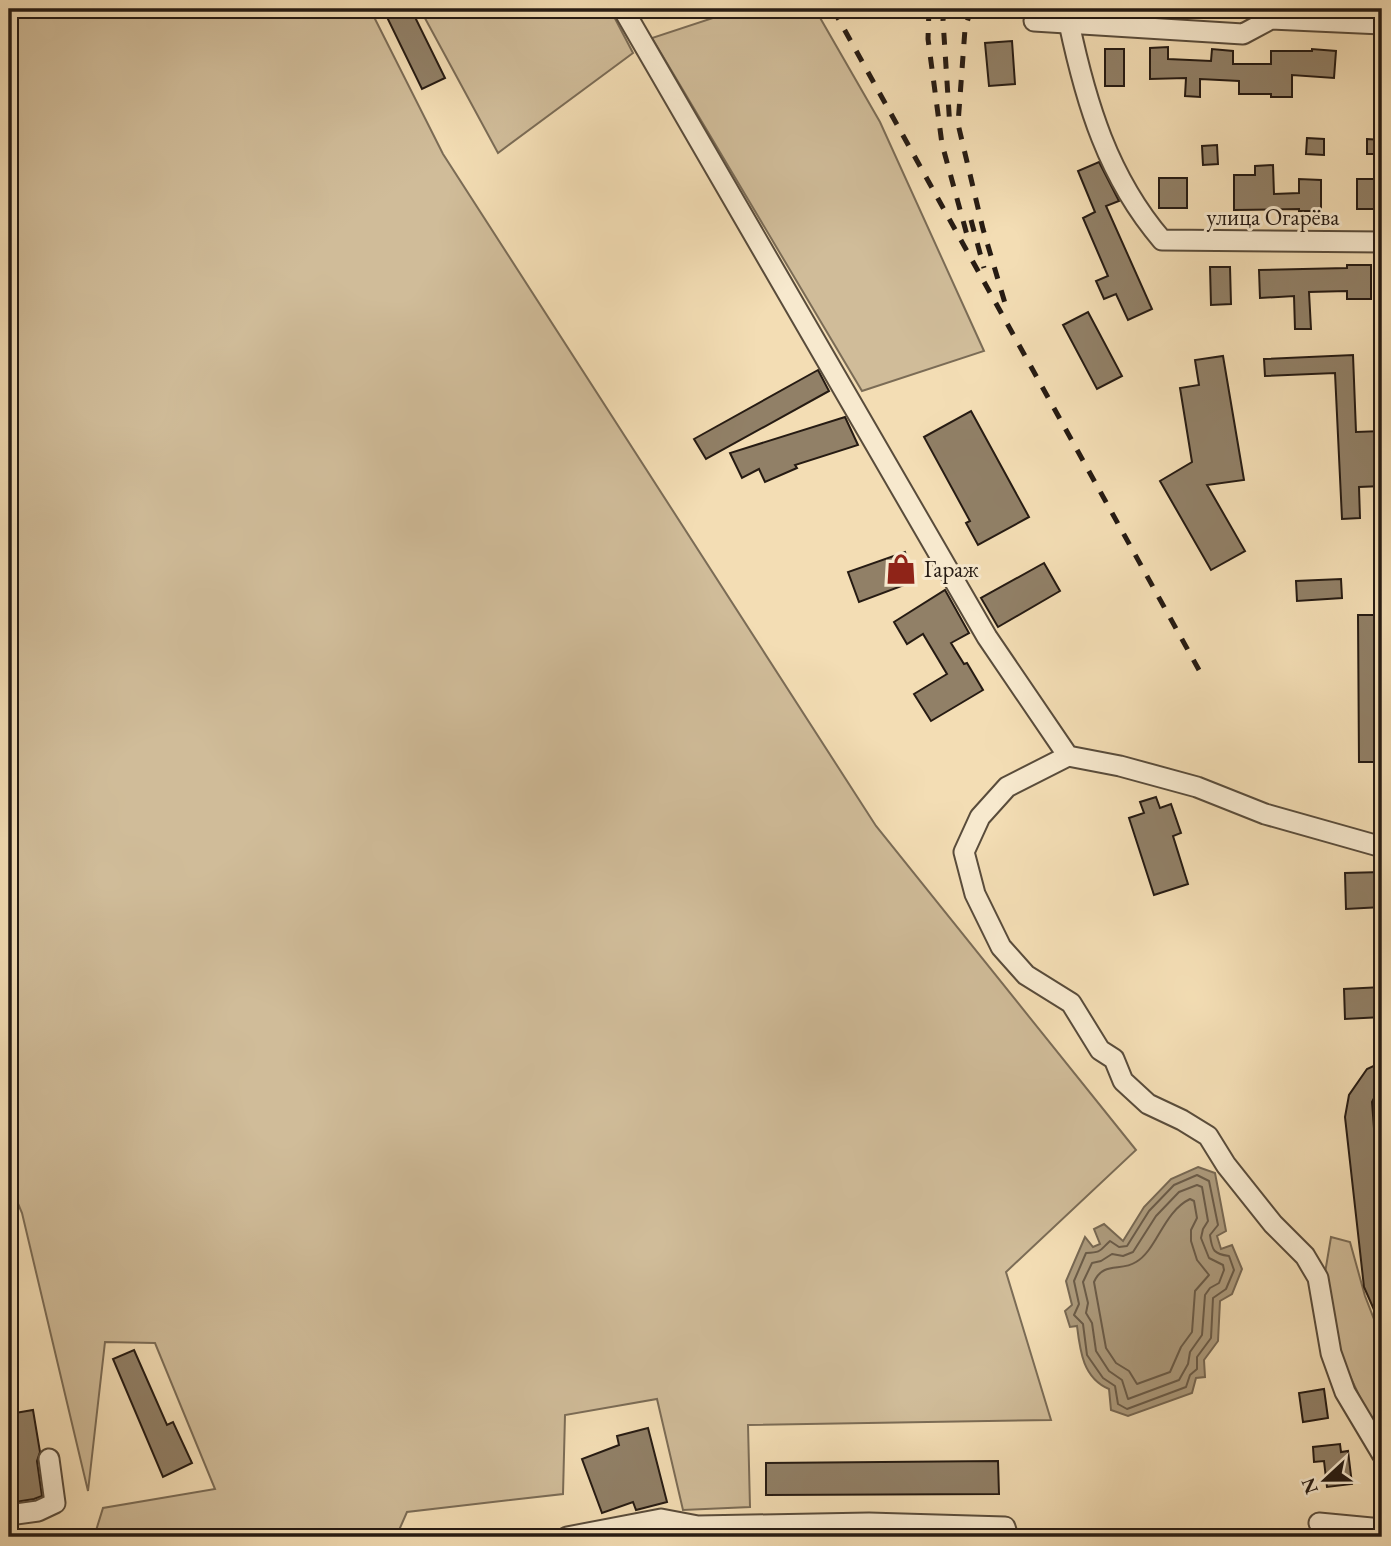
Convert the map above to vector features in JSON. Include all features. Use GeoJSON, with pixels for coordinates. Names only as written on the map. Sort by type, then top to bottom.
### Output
{"type":"FeatureCollection","features":[{"type":"Feature","properties":{"kind":"street"},"geometry":{"type":"LineString","coordinates":[[623,9],[987,637],[1068,756]]}},
{"type":"Feature","properties":{"kind":"street"},"geometry":{"type":"LineString","coordinates":[[1034,21],[1243,34],[1271,19],[1382,24]]}},
{"type":"Feature","properties":{"kind":"street","name":"улица Огарёва"},"geometry":{"type":"LineString","coordinates":[[1069,23],[1079,71],[1100,139],[1141,215],[1162,240],[1382,242]]}},
{"type":"Feature","properties":{"kind":"street"},"geometry":{"type":"LineString","coordinates":[[1379,847],[1265,814],[1197,787],[1120,766],[1068,756],[1007,787],[980,817],[964,852],[975,894],[1001,947],[1026,975],[1071,1003],[1100,1049],[1114,1059],[1123,1081],[1148,1104],[1208,1136],[1226,1165],[1273,1224],[1305,1256],[1318,1278],[1331,1353],[1345,1392],[1382,1454]]}},
{"type":"Feature","properties":{"kind":"street"},"geometry":{"type":"LineString","coordinates":[[9,1516],[38,1511],[55,1503],[49,1459]]}},
{"type":"Feature","properties":{"kind":"street"},"geometry":{"type":"LineString","coordinates":[[567,1537],[661,1519],[699,1531],[869,1523],[1005,1527],[1008,1537]]}},
{"type":"Feature","properties":{"kind":"street"},"geometry":{"type":"LineString","coordinates":[[1319,1524],[1382,1529]]}},
{"type":"Feature","properties":{"kind":"shaded area"},"geometry":{"type":"Polygon","coordinates":[[[9,9],[370,9],[443,154],[876,826],[1136,1150],[1006,1272],[1051,1420],[748,1425],[750,1507],[683,1510],[657,1399],[565,1415],[563,1494],[407,1512],[396,1537],[94,1537],[103,1508],[215,1489],[155,1343],[105,1342],[88,1491],[22,1213],[9,1182],[9,9]]]}},
{"type":"Feature","properties":{"kind":"shaded area"},"geometry":{"type":"Polygon","coordinates":[[[420,9],[610,9],[633,53],[498,153],[420,9]]]}},
{"type":"Feature","properties":{"kind":"shaded area"},"geometry":{"type":"Polygon","coordinates":[[[716,9],[815,9],[880,122],[984,351],[862,391],[652,38],[713,18],[716,9]]]}},
{"type":"Feature","properties":{"kind":"shaded area"},"geometry":{"type":"Polygon","coordinates":[[[1331,1237],[1350,1242],[1365,1296],[1382,1340],[1382,1437],[1337,1348],[1324,1279],[1331,1237]]]}},
{"type":"Feature","properties":{"kind":"water"},"geometry":{"type":"Polygon","coordinates":[[[1198,1167],[1215,1173],[1226,1231],[1217,1236],[1221,1249],[1232,1245],[1242,1269],[1232,1294],[1220,1301],[1218,1341],[1204,1360],[1205,1377],[1196,1378],[1192,1393],[1128,1416],[1111,1410],[1109,1389],[1093,1378],[1084,1363],[1077,1326],[1070,1327],[1065,1311],[1072,1305],[1066,1281],[1085,1237],[1093,1247],[1100,1244],[1094,1229],[1104,1224],[1123,1241],[1144,1207],[1171,1179],[1198,1167]]]}},
{"type":"Feature","properties":{"kind":"building"},"geometry":{"type":"Polygon","coordinates":[[[383,9],[411,9],[445,78],[422,89],[383,9]]]}},
{"type":"Feature","properties":{"kind":"building"},"geometry":{"type":"Polygon","coordinates":[[[1012,41],[1015,84],[989,86],[985,43],[1012,41]]]}},
{"type":"Feature","properties":{"kind":"building"},"geometry":{"type":"Polygon","coordinates":[[[1168,47],[1168,59],[1211,61],[1212,49],[1233,51],[1233,64],[1271,64],[1271,51],[1336,51],[1334,78],[1292,75],[1292,97],[1239,94],[1239,81],[1200,79],[1200,97],[1185,96],[1186,78],[1150,79],[1150,48],[1168,47]]]}},
{"type":"Feature","properties":{"kind":"building"},"geometry":{"type":"Polygon","coordinates":[[[1105,49],[1124,49],[1124,86],[1105,86],[1105,49]]]}},
{"type":"Feature","properties":{"kind":"building"},"geometry":{"type":"Polygon","coordinates":[[[1307,138],[1324,139],[1324,155],[1306,154],[1307,138]]]}},
{"type":"Feature","properties":{"kind":"building"},"geometry":{"type":"Polygon","coordinates":[[[1367,139],[1382,140],[1382,154],[1367,154],[1367,139]]]}},
{"type":"Feature","properties":{"kind":"building"},"geometry":{"type":"Polygon","coordinates":[[[1217,145],[1218,164],[1203,165],[1202,146],[1217,145]]]}},
{"type":"Feature","properties":{"kind":"building"},"geometry":{"type":"Polygon","coordinates":[[[1099,162],[1119,201],[1106,206],[1152,309],[1128,320],[1116,294],[1104,299],[1096,281],[1108,276],[1083,218],[1095,212],[1078,171],[1099,162]]]}},
{"type":"Feature","properties":{"kind":"building"},"geometry":{"type":"Polygon","coordinates":[[[1273,165],[1274,194],[1299,193],[1299,179],[1321,180],[1321,211],[1234,210],[1234,175],[1255,175],[1255,166],[1273,165]]]}},
{"type":"Feature","properties":{"kind":"building"},"geometry":{"type":"Polygon","coordinates":[[[1159,178],[1187,178],[1187,208],[1159,208],[1159,178]]]}},
{"type":"Feature","properties":{"kind":"building"},"geometry":{"type":"Polygon","coordinates":[[[1357,179],[1378,179],[1378,209],[1357,209],[1357,179]]]}},
{"type":"Feature","properties":{"kind":"building"},"geometry":{"type":"Polygon","coordinates":[[[1347,265],[1371,265],[1371,299],[1347,299],[1347,291],[1309,292],[1311,329],[1295,329],[1294,296],[1260,298],[1259,270],[1347,268],[1347,265]]]}},
{"type":"Feature","properties":{"kind":"building"},"geometry":{"type":"Polygon","coordinates":[[[1210,267],[1230,267],[1231,304],[1211,305],[1210,267]]]}},
{"type":"Feature","properties":{"kind":"building"},"geometry":{"type":"Polygon","coordinates":[[[1088,312],[1122,376],[1097,389],[1063,325],[1088,312]]]}},
{"type":"Feature","properties":{"kind":"building"},"geometry":{"type":"Polygon","coordinates":[[[1353,355],[1356,432],[1382,431],[1382,486],[1359,487],[1360,518],[1342,519],[1335,373],[1265,376],[1264,359],[1353,355]]]}},
{"type":"Feature","properties":{"kind":"building"},"geometry":{"type":"Polygon","coordinates":[[[1223,356],[1244,480],[1207,485],[1245,551],[1211,570],[1160,481],[1192,462],[1180,388],[1199,385],[1195,360],[1223,356]]]}},
{"type":"Feature","properties":{"kind":"building"},"geometry":{"type":"Polygon","coordinates":[[[818,370],[829,391],[706,459],[694,439],[818,370]]]}},
{"type":"Feature","properties":{"kind":"building"},"geometry":{"type":"Polygon","coordinates":[[[971,411],[1029,517],[978,545],[966,523],[970,521],[924,437],[971,411]]]}},
{"type":"Feature","properties":{"kind":"building"},"geometry":{"type":"Polygon","coordinates":[[[845,417],[858,445],[795,465],[797,468],[765,482],[759,469],[742,478],[730,453],[845,417]]]}},
{"type":"Feature","properties":{"kind":"building"},"geometry":{"type":"Polygon","coordinates":[[[905,552],[915,581],[859,602],[848,572],[905,552]]]}},
{"type":"Feature","properties":{"kind":"building"},"geometry":{"type":"Polygon","coordinates":[[[1044,563],[1060,591],[998,627],[981,598],[1044,563]]]}},
{"type":"Feature","properties":{"kind":"building"},"geometry":{"type":"Polygon","coordinates":[[[1341,579],[1342,598],[1297,601],[1296,581],[1341,579]]]}},
{"type":"Feature","properties":{"kind":"building"},"geometry":{"type":"Polygon","coordinates":[[[945,590],[969,633],[951,643],[983,690],[931,721],[914,694],[947,674],[923,634],[907,644],[894,622],[945,590]]]}},
{"type":"Feature","properties":{"kind":"building"},"geometry":{"type":"Polygon","coordinates":[[[1358,615],[1382,615],[1382,762],[1359,762],[1358,615]]]}},
{"type":"Feature","properties":{"kind":"building"},"geometry":{"type":"Polygon","coordinates":[[[1156,797],[1160,808],[1171,804],[1181,833],[1173,836],[1188,884],[1154,895],[1129,818],[1144,813],[1140,802],[1156,797]]]}},
{"type":"Feature","properties":{"kind":"building"},"geometry":{"type":"Polygon","coordinates":[[[1382,872],[1382,907],[1346,909],[1345,873],[1382,872]]]}},
{"type":"Feature","properties":{"kind":"building"},"geometry":{"type":"Polygon","coordinates":[[[1382,987],[1382,1017],[1345,1019],[1344,989],[1382,987]]]}},
{"type":"Feature","properties":{"kind":"building"},"geometry":{"type":"Polygon","coordinates":[[[1382,1062],[1382,1083],[1372,1102],[1382,1234],[1382,1328],[1364,1287],[1345,1117],[1349,1095],[1367,1069],[1382,1062]]]}},
{"type":"Feature","properties":{"kind":"building"},"geometry":{"type":"Polygon","coordinates":[[[134,1350],[167,1425],[173,1422],[192,1463],[163,1477],[113,1359],[134,1350]]]}},
{"type":"Feature","properties":{"kind":"building"},"geometry":{"type":"Polygon","coordinates":[[[1324,1389],[1328,1418],[1303,1422],[1299,1393],[1324,1389]]]}},
{"type":"Feature","properties":{"kind":"building"},"geometry":{"type":"Polygon","coordinates":[[[33,1410],[40,1452],[37,1461],[42,1496],[9,1503],[9,1414],[33,1410]]]}},
{"type":"Feature","properties":{"kind":"building"},"geometry":{"type":"Polygon","coordinates":[[[648,1428],[667,1502],[636,1510],[633,1502],[602,1513],[582,1459],[619,1445],[617,1436],[648,1428]]]}},
{"type":"Feature","properties":{"kind":"building"},"geometry":{"type":"Polygon","coordinates":[[[1340,1444],[1341,1452],[1348,1451],[1352,1484],[1327,1487],[1324,1461],[1314,1462],[1313,1447],[1340,1444]]]}},
{"type":"Feature","properties":{"kind":"building"},"geometry":{"type":"Polygon","coordinates":[[[998,1461],[999,1494],[766,1495],[766,1463],[998,1461]]]}},
{"type":"Feature","properties":{"kind":"railway"},"geometry":{"type":"LineString","coordinates":[[833,9],[1199,670]]}},
{"type":"Feature","properties":{"kind":"railway"},"geometry":{"type":"LineString","coordinates":[[929,9],[928,39],[942,144],[967,235]]}},
{"type":"Feature","properties":{"kind":"railway"},"geometry":{"type":"LineString","coordinates":[[945,9],[943,20],[950,128]]}},
{"type":"Feature","properties":{"kind":"railway"},"geometry":{"type":"LineString","coordinates":[[971,9],[965,29],[958,124],[983,229],[1007,310]]}},
{"type":"Feature","properties":{"kind":"railway"},"geometry":{"type":"LineString","coordinates":[[971,220],[984,268]]}},
{"type":"Feature","properties":{"kind":"place","name":"Гараж"},"geometry":{"type":"Point","coordinates":[901,569]}}]}
